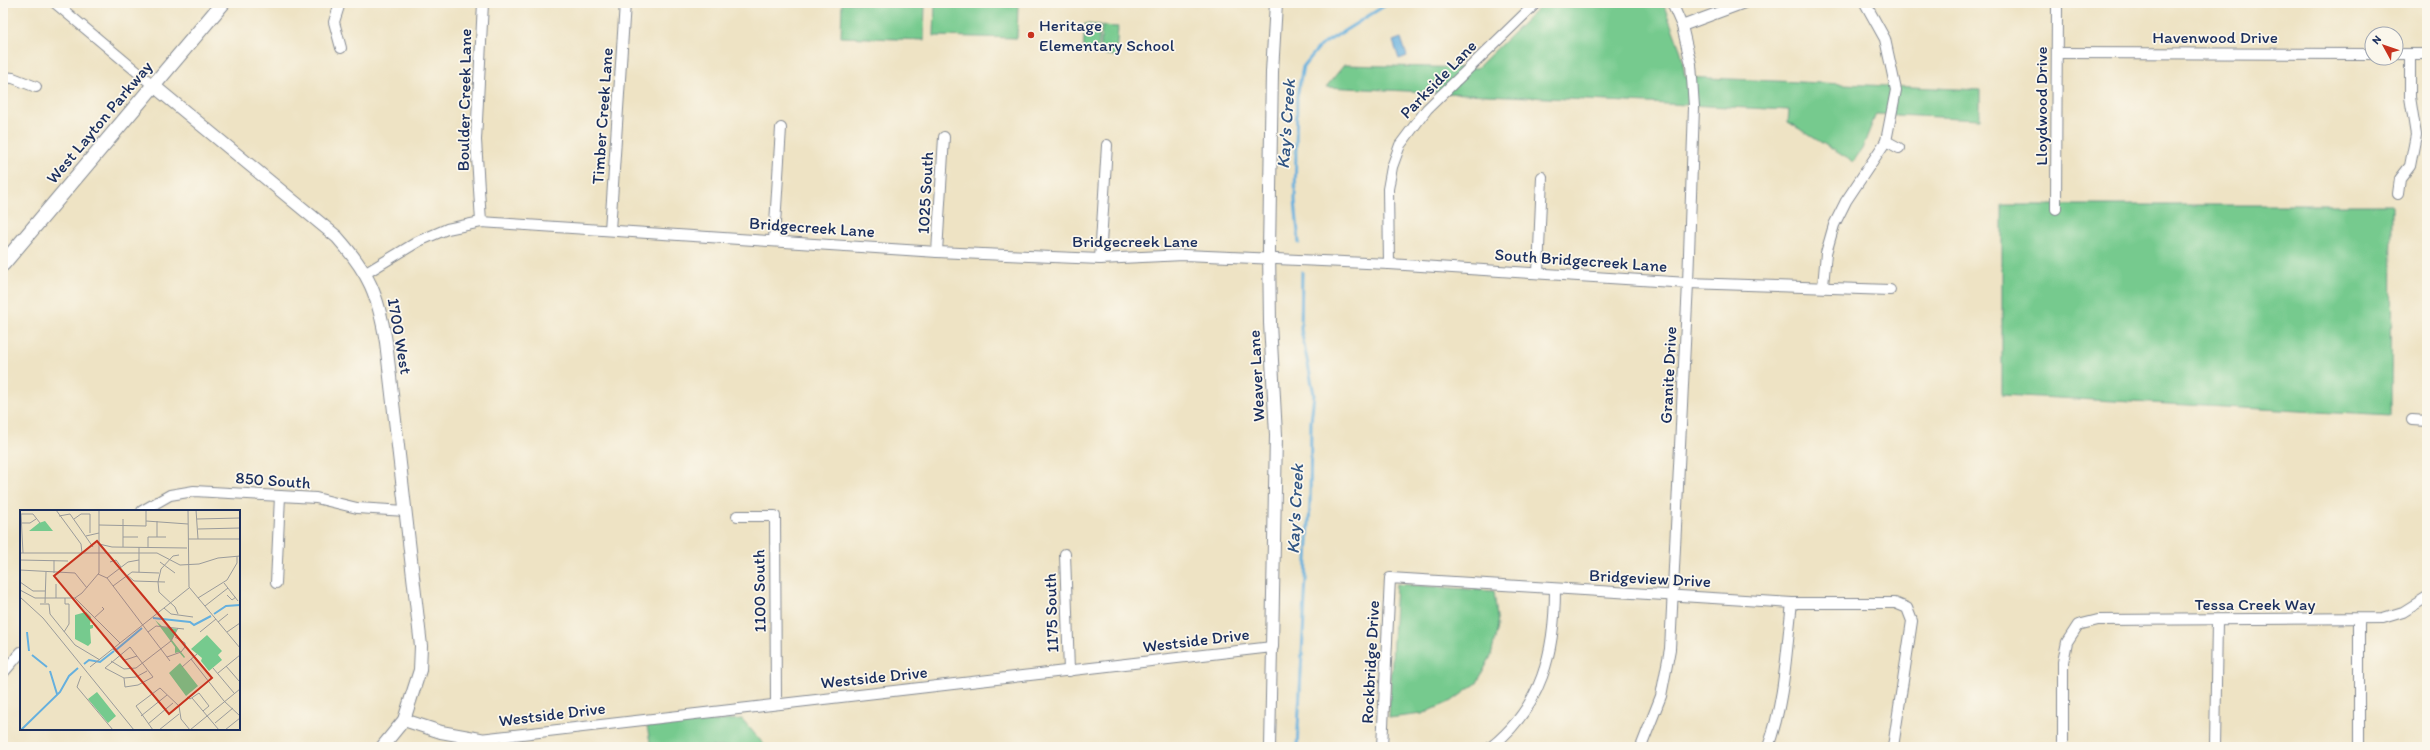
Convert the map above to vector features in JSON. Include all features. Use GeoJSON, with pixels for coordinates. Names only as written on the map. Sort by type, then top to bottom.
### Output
{"type":"FeatureCollection","features":[{"type":"Feature","properties":{"kind":"main road","name":"West Layton Parkway"},"geometry":{"type":"LineString","coordinates":[[3,264],[223,3]]}},
{"type":"Feature","properties":{"kind":"street","name":"1700 West"},"geometry":{"type":"LineString","coordinates":[[56,3],[337,237],[366,273],[375,292],[385,335],[421,646],[420,670],[404,720]]}},
{"type":"Feature","properties":{"kind":"street"},"geometry":{"type":"LineString","coordinates":[[340,3],[334,22],[341,48]]}},
{"type":"Feature","properties":{"kind":"street","name":"Boulder Creek Lane"},"geometry":{"type":"LineString","coordinates":[[481,222],[476,140],[483,3]]}},
{"type":"Feature","properties":{"kind":"street","name":"Timber Creek Lane"},"geometry":{"type":"LineString","coordinates":[[610,230],[625,3]]}},
{"type":"Feature","properties":{"kind":"street","name":"Weaver Lane"},"geometry":{"type":"LineString","coordinates":[[1270,747],[1276,435],[1270,323],[1269,259],[1272,64],[1276,3]]}},
{"type":"Feature","properties":{"kind":"street","name":"Parkside Lane"},"geometry":{"type":"LineString","coordinates":[[1389,264],[1388,189],[1392,167],[1400,145],[1427,109],[1536,3]]}},
{"type":"Feature","properties":{"kind":"street","name":"Granite Drive"},"geometry":{"type":"LineString","coordinates":[[1641,747],[1661,696],[1670,649],[1688,283],[1694,107],[1691,64],[1682,26],[1672,3]]}},
{"type":"Feature","properties":{"kind":"street"},"geometry":{"type":"LineString","coordinates":[[1682,26],[1744,3]]}},
{"type":"Feature","properties":{"kind":"street"},"geometry":{"type":"LineString","coordinates":[[1824,286],[1826,253],[1834,225],[1846,201],[1886,141],[1896,90],[1885,39],[1865,3]]}},
{"type":"Feature","properties":{"kind":"street","name":"Lloydwood Drive"},"geometry":{"type":"LineString","coordinates":[[2056,209],[2058,53],[2057,3]]}},
{"type":"Feature","properties":{"kind":"street","name":"Havenwood Drive"},"geometry":{"type":"LineString","coordinates":[[2058,53],[2364,54]]}},
{"type":"Feature","properties":{"kind":"street"},"geometry":{"type":"LineString","coordinates":[[2404,54],[2427,54]]}},
{"type":"Feature","properties":{"kind":"street"},"geometry":{"type":"LineString","coordinates":[[2398,194],[2400,179],[2410,166],[2416,135],[2410,97],[2410,54]]}},
{"type":"Feature","properties":{"kind":"street"},"geometry":{"type":"LineString","coordinates":[[3,77],[14,78],[36,87]]}},
{"type":"Feature","properties":{"kind":"street"},"geometry":{"type":"LineString","coordinates":[[774,240],[781,128]]}},
{"type":"Feature","properties":{"kind":"street","name":"1025 South"},"geometry":{"type":"LineString","coordinates":[[938,252],[944,137]]}},
{"type":"Feature","properties":{"kind":"street"},"geometry":{"type":"LineString","coordinates":[[1886,141],[1899,148]]}},
{"type":"Feature","properties":{"kind":"street"},"geometry":{"type":"LineString","coordinates":[[1100,259],[1107,145]]}},
{"type":"Feature","properties":{"kind":"street"},"geometry":{"type":"LineString","coordinates":[[1538,273],[1542,177]]}},
{"type":"Feature","properties":{"kind":"street","name":"Bridgecreek Lane"},"geometry":{"type":"LineString","coordinates":[[366,273],[419,241],[447,229],[481,222],[774,240],[938,252],[1100,259],[1184,255],[1269,259]]}},
{"type":"Feature","properties":{"kind":"street","name":"South Bridgecreek Lane"},"geometry":{"type":"LineString","coordinates":[[1269,259],[1389,264],[1688,283],[1824,286],[1890,290]]}},
{"type":"Feature","properties":{"kind":"street"},"geometry":{"type":"LineString","coordinates":[[2412,420],[2427,421]]}},
{"type":"Feature","properties":{"kind":"street","name":"850 South"},"geometry":{"type":"LineString","coordinates":[[144,510],[170,496],[194,491],[316,498],[357,508],[406,511]]}},
{"type":"Feature","properties":{"kind":"street"},"geometry":{"type":"LineString","coordinates":[[276,583],[280,496]]}},
{"type":"Feature","properties":{"kind":"street","name":"1100 South"},"geometry":{"type":"LineString","coordinates":[[737,516],[775,516],[776,704]]}},
{"type":"Feature","properties":{"kind":"street","name":"1175 South"},"geometry":{"type":"LineString","coordinates":[[1065,554],[1069,671]]}},
{"type":"Feature","properties":{"kind":"street","name":"Bridgeview Drive"},"geometry":{"type":"LineString","coordinates":[[1390,578],[1792,603],[1895,603],[1907,608],[1912,621],[1893,747]]}},
{"type":"Feature","properties":{"kind":"street","name":"Rockbridge Drive"},"geometry":{"type":"LineString","coordinates":[[1382,747],[1390,578]]}},
{"type":"Feature","properties":{"kind":"street"},"geometry":{"type":"LineString","coordinates":[[1491,747],[1514,726],[1532,702],[1546,668],[1552,632],[1555,589]]}},
{"type":"Feature","properties":{"kind":"street","name":"Tessa Creek Way"},"geometry":{"type":"LineString","coordinates":[[2063,747],[2063,662],[2067,642],[2078,625],[2098,620],[2217,621],[2383,618],[2403,612],[2427,597]]}},
{"type":"Feature","properties":{"kind":"street"},"geometry":{"type":"LineString","coordinates":[[1768,747],[1776,726],[1787,664],[1792,603]]}},
{"type":"Feature","properties":{"kind":"street"},"geometry":{"type":"LineString","coordinates":[[2359,619],[2359,747]]}},
{"type":"Feature","properties":{"kind":"street"},"geometry":{"type":"LineString","coordinates":[[2215,747],[2217,621]]}},
{"type":"Feature","properties":{"kind":"street","name":"Westside Drive"},"geometry":{"type":"LineString","coordinates":[[480,739],[1272,647]]}},
{"type":"Feature","properties":{"kind":"street"},"geometry":{"type":"LineString","coordinates":[[3,673],[20,653]]}},
{"type":"Feature","properties":{"kind":"street"},"geometry":{"type":"LineString","coordinates":[[382,747],[404,720],[441,732],[480,739]]}},
{"type":"Feature","properties":{"kind":"green space"},"geometry":{"type":"Polygon","coordinates":[[[842,3],[925,3],[924,40],[841,37],[842,3]]]}},
{"type":"Feature","properties":{"kind":"green space"},"geometry":{"type":"Polygon","coordinates":[[[935,3],[1018,3],[1017,38],[934,36],[935,3]]]}},
{"type":"Feature","properties":{"kind":"green space"},"geometry":{"type":"Polygon","coordinates":[[[1544,3],[1663,3],[1681,52],[1685,77],[1980,90],[1980,119],[1876,114],[1862,149],[1853,162],[1788,122],[1789,110],[1326,87],[1344,65],[1477,68],[1544,3]]]}},
{"type":"Feature","properties":{"kind":"green space"},"geometry":{"type":"Polygon","coordinates":[[[1085,24],[1100,25],[1098,54],[1083,53],[1085,24]]]}},
{"type":"Feature","properties":{"kind":"green space"},"geometry":{"type":"Polygon","coordinates":[[[1102,26],[1118,27],[1116,56],[1100,54],[1102,26]]]}},
{"type":"Feature","properties":{"kind":"green space"},"geometry":{"type":"Polygon","coordinates":[[[2002,205],[2392,205],[2391,416],[2002,395],[2002,205]]]}},
{"type":"Feature","properties":{"kind":"green space"},"geometry":{"type":"Polygon","coordinates":[[[1396,584],[1494,591],[1498,626],[1491,656],[1477,683],[1452,701],[1422,714],[1389,718],[1396,584]]]}},
{"type":"Feature","properties":{"kind":"green space"},"geometry":{"type":"Polygon","coordinates":[[[742,719],[766,747],[651,747],[647,726],[742,719]]]}},
{"type":"Feature","properties":{"kind":"water"},"geometry":{"type":"Polygon","coordinates":[[[1401,38],[1407,56],[1399,59],[1393,41],[1401,38]]]}},
{"type":"Feature","properties":{"kind":"waterway","name":"Kay's Creek"},"geometry":{"type":"LineString","coordinates":[[1299,243],[1295,200],[1297,96],[1303,67],[1320,46],[1389,3]]}},
{"type":"Feature","properties":{"kind":"waterway","name":"Kay's Creek"},"geometry":{"type":"LineString","coordinates":[[1297,747],[1310,504],[1311,421],[1314,394],[1301,330],[1302,272]]}},
{"type":"Feature","properties":{"kind":"place","name":"Heritage Elementary School"},"geometry":{"type":"Point","coordinates":[1031,35]}}]}
